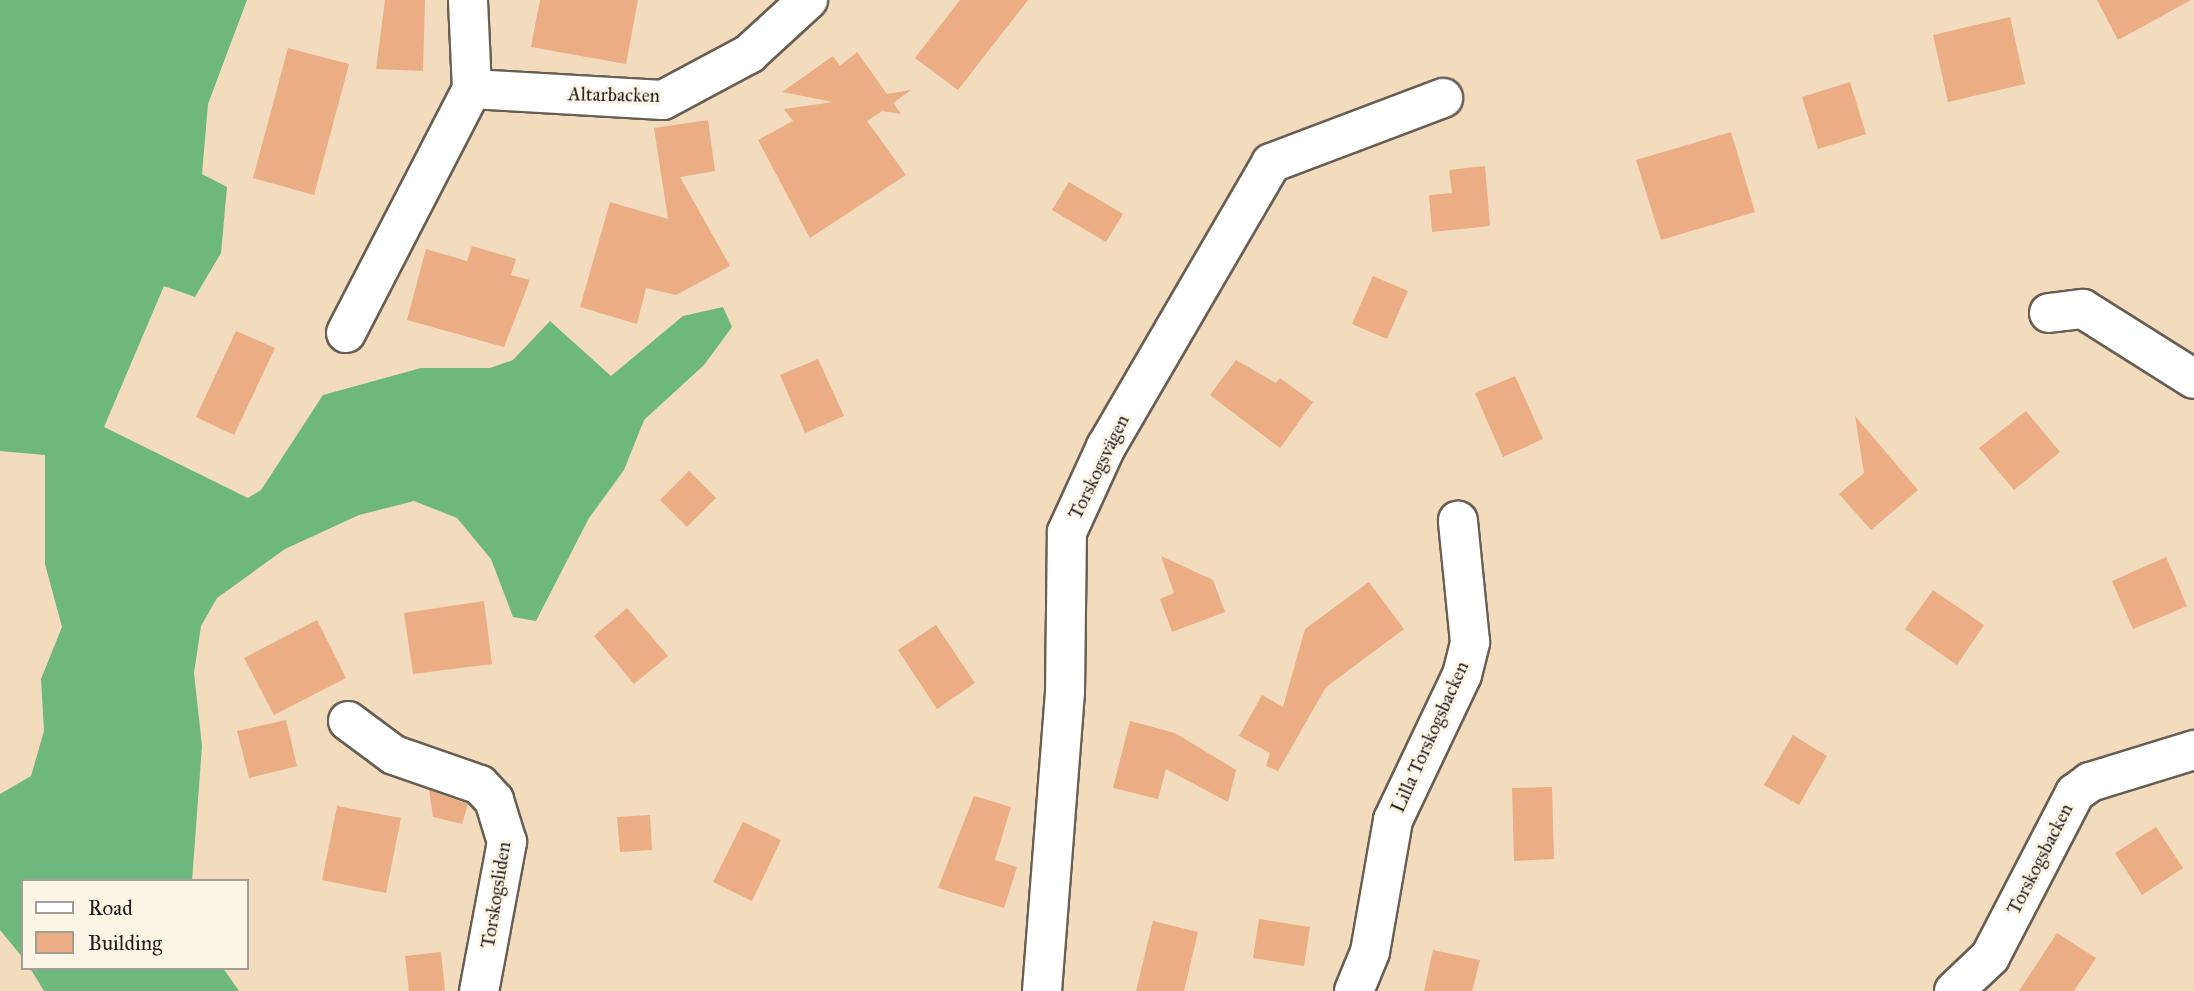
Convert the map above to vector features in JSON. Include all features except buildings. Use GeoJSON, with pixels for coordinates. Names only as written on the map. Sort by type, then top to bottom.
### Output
{"type":"FeatureCollection","features":[{"type":"Feature","properties":{"kind":"street"},"geometry":{"type":"LineString","coordinates":[[346,333],[472,89],[468,0]]}},
{"type":"Feature","properties":{"kind":"street","name":"Altarbacken"},"geometry":{"type":"LineString","coordinates":[[472,89],[663,100],[749,54],[808,0]]}},
{"type":"Feature","properties":{"kind":"street","name":"Torskogsvägen"},"geometry":{"type":"LineString","coordinates":[[1042,991],[1064,706],[1067,532],[1106,447],[1271,163],[1443,97]]}},
{"type":"Feature","properties":{"kind":"street"},"geometry":{"type":"LineString","coordinates":[[2049,313],[2082,309],[2194,379]]}},
{"type":"Feature","properties":{"kind":"street","name":"Lilla Torskogsbacken"},"geometry":{"type":"LineString","coordinates":[[1354,991],[1370,952],[1393,820],[1462,675],[1470,642],[1458,521]]}},
{"type":"Feature","properties":{"kind":"street","name":"Torskogsliden"},"geometry":{"type":"LineString","coordinates":[[348,721],[394,755],[480,785],[494,800],[507,842],[479,991]]}},
{"type":"Feature","properties":{"kind":"street","name":"Torskogsbacken"},"geometry":{"type":"LineString","coordinates":[[1954,991],[1990,957],[2075,793],[2090,782],[2194,750]]}},
{"type":"Feature","properties":{"kind":"green space"},"geometry":{"type":"Polygon","coordinates":[[[0,0],[247,0],[208,104],[202,174],[227,187],[221,253],[195,297],[164,286],[104,427],[248,498],[261,490],[323,395],[421,368],[490,368],[513,360],[550,321],[611,376],[683,316],[723,307],[732,327],[704,365],[644,420],[624,470],[589,518],[536,621],[513,617],[491,559],[457,518],[414,501],[359,515],[285,549],[217,598],[201,626],[194,673],[202,746],[192,879],[21,879],[21,956],[0,930],[0,794],[31,776],[44,731],[41,679],[62,627],[45,564],[45,455],[0,451],[0,0]]]}},
{"type":"Feature","properties":{"kind":"green space"},"geometry":{"type":"Polygon","coordinates":[[[31,970],[224,970],[239,991],[44,991],[31,970]]]}}]}
